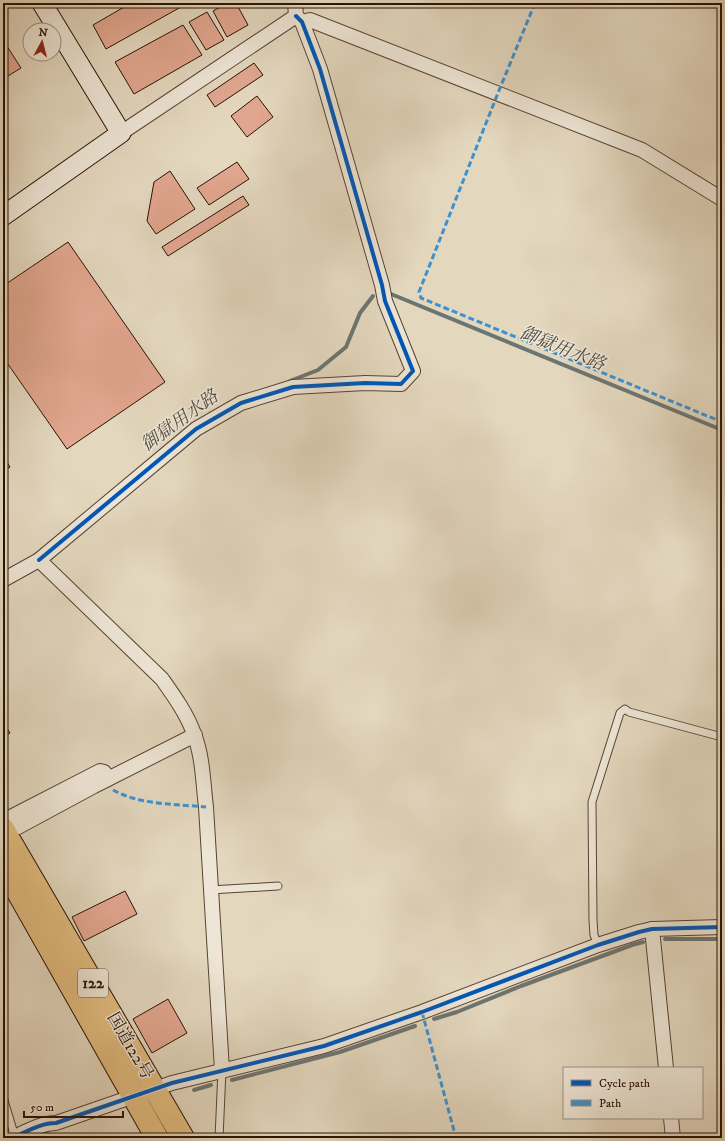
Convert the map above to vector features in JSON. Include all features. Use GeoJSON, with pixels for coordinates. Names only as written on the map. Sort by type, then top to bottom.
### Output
{"type":"FeatureCollection","features":[{"type":"Feature","properties":{"kind":"highway","name":"国道122号"},"geometry":{"type":"LineString","coordinates":[[11,828],[183,1138]]}},
{"type":"Feature","properties":{"kind":"highway","name":"国道122号"},"geometry":{"type":"LineString","coordinates":[[3,866],[157,1138]]}},
{"type":"Feature","properties":{"kind":"street"},"geometry":{"type":"LineString","coordinates":[[42,3],[121,133]]}},
{"type":"Feature","properties":{"kind":"street"},"geometry":{"type":"LineString","coordinates":[[3,216],[121,133],[297,14]]}},
{"type":"Feature","properties":{"kind":"street"},"geometry":{"type":"LineString","coordinates":[[297,14],[642,150],[722,200]]}},
{"type":"Feature","properties":{"kind":"street"},"geometry":{"type":"LineString","coordinates":[[3,580],[39,560],[196,429],[241,403],[293,387],[365,383],[401,384],[413,371],[386,302],[320,69],[297,14]]}},
{"type":"Feature","properties":{"kind":"street"},"geometry":{"type":"LineString","coordinates":[[39,560],[162,679],[177,700],[195,734],[202,765],[206,807],[222,1070]]}},
{"type":"Feature","properties":{"kind":"street"},"geometry":{"type":"LineString","coordinates":[[11,828],[195,734]]}},
{"type":"Feature","properties":{"kind":"street"},"geometry":{"type":"LineString","coordinates":[[3,821],[100,771],[104,772],[108,779]]}},
{"type":"Feature","properties":{"kind":"street"},"geometry":{"type":"LineString","coordinates":[[13,1138],[25,1131],[50,1123],[56,1123],[113,1104],[154,1088],[340,1041],[422,1012],[598,945],[639,932],[652,929],[722,927]]}},
{"type":"Feature","properties":{"kind":"street"},"geometry":{"type":"LineString","coordinates":[[652,929],[666,1067]]}},
{"type":"Feature","properties":{"kind":"street"},"geometry":{"type":"LineString","coordinates":[[671,1119],[673,1138]]}},
{"type":"Feature","properties":{"kind":"lane"},"geometry":{"type":"LineString","coordinates":[[598,945],[594,935],[593,920],[592,802],[620,713],[625,709],[629,712],[722,737]]}},
{"type":"Feature","properties":{"kind":"lane"},"geometry":{"type":"LineString","coordinates":[[210,890],[278,886]]}},
{"type":"Feature","properties":{"kind":"lane"},"geometry":{"type":"LineString","coordinates":[[219,1138],[222,1070]]}},
{"type":"Feature","properties":{"kind":"lane"},"geometry":{"type":"LineString","coordinates":[[3,1098],[13,1138]]}},
{"type":"Feature","properties":{"kind":"building"},"geometry":{"type":"Polygon","coordinates":[[[131,3],[188,3],[106,49],[93,25],[131,3]]]}},
{"type":"Feature","properties":{"kind":"building"},"geometry":{"type":"Polygon","coordinates":[[[228,3],[236,3],[248,25],[227,37],[213,11],[228,3]]]}},
{"type":"Feature","properties":{"kind":"building"},"geometry":{"type":"Polygon","coordinates":[[[207,12],[224,40],[206,50],[189,22],[207,12]]]}},
{"type":"Feature","properties":{"kind":"building"},"geometry":{"type":"Polygon","coordinates":[[[183,25],[202,55],[134,94],[115,62],[183,25]]]}},
{"type":"Feature","properties":{"kind":"building"},"geometry":{"type":"Polygon","coordinates":[[[3,40],[21,68],[3,79],[3,40]]]}},
{"type":"Feature","properties":{"kind":"building"},"geometry":{"type":"Polygon","coordinates":[[[254,63],[263,75],[215,107],[207,95],[254,63]]]}},
{"type":"Feature","properties":{"kind":"building"},"geometry":{"type":"Polygon","coordinates":[[[257,96],[273,117],[247,137],[231,116],[257,96]]]}},
{"type":"Feature","properties":{"kind":"building"},"geometry":{"type":"Polygon","coordinates":[[[237,162],[249,179],[209,205],[197,188],[237,162]]]}},
{"type":"Feature","properties":{"kind":"building"},"geometry":{"type":"Polygon","coordinates":[[[170,171],[195,209],[156,234],[147,221],[154,182],[170,171]]]}},
{"type":"Feature","properties":{"kind":"building"},"geometry":{"type":"Polygon","coordinates":[[[243,196],[249,205],[168,256],[162,247],[243,196]]]}},
{"type":"Feature","properties":{"kind":"building"},"geometry":{"type":"Polygon","coordinates":[[[68,242],[165,382],[67,449],[3,357],[3,286],[68,242]]]}},
{"type":"Feature","properties":{"kind":"building"},"geometry":{"type":"Polygon","coordinates":[[[3,456],[10,467],[3,472],[3,456]]]}},
{"type":"Feature","properties":{"kind":"building"},"geometry":{"type":"Polygon","coordinates":[[[3,722],[10,733],[3,737],[3,722]]]}},
{"type":"Feature","properties":{"kind":"building"},"geometry":{"type":"Polygon","coordinates":[[[125,891],[137,914],[84,941],[72,917],[125,891]]]}},
{"type":"Feature","properties":{"kind":"building"},"geometry":{"type":"Polygon","coordinates":[[[168,999],[187,1033],[152,1053],[133,1019],[168,999]]]}},
{"type":"Feature","properties":{"kind":"building"},"geometry":{"type":"Polygon","coordinates":[[[76,1134],[77,1138],[64,1138],[76,1134]]]}},
{"type":"Feature","properties":{"kind":"waterway","name":"御獄用水路"},"geometry":{"type":"LineString","coordinates":[[391,294],[722,430]]}},
{"type":"Feature","properties":{"kind":"waterway","name":"御獄用水路"},"geometry":{"type":"LineString","coordinates":[[290,381],[318,370],[346,347],[360,313],[373,296]]}},
{"type":"Feature","properties":{"kind":"waterway"},"geometry":{"type":"LineString","coordinates":[[665,939],[722,939]]}},
{"type":"Feature","properties":{"kind":"waterway"},"geometry":{"type":"LineString","coordinates":[[434,1019],[457,1012],[521,986],[643,942]]}},
{"type":"Feature","properties":{"kind":"waterway"},"geometry":{"type":"LineString","coordinates":[[232,1080],[340,1052],[415,1026]]}},
{"type":"Feature","properties":{"kind":"waterway"},"geometry":{"type":"LineString","coordinates":[[194,1090],[211,1085]]}},
{"type":"Feature","properties":{"kind":"waterway"},"geometry":{"type":"LineString","coordinates":[[33,1138],[47,1133]]}},
{"type":"Feature","properties":{"kind":"marked path"},"geometry":{"type":"LineString","coordinates":[[535,3],[419,292],[421,298],[722,422]]}},
{"type":"Feature","properties":{"kind":"marked path"},"geometry":{"type":"LineString","coordinates":[[113,790],[135,799],[206,807]]}},
{"type":"Feature","properties":{"kind":"marked path"},"geometry":{"type":"LineString","coordinates":[[422,1012],[456,1138]]}},
{"type":"Feature","properties":{"kind":"cycle path"},"geometry":{"type":"LineString","coordinates":[[39,560],[196,429],[241,403],[293,387],[365,383],[401,384],[413,371],[385,301],[382,285],[320,69],[302,22],[296,16]]}},
{"type":"Feature","properties":{"kind":"cycle path"},"geometry":{"type":"LineString","coordinates":[[12,1138],[39,1126],[56,1123],[172,1083],[324,1046],[422,1012],[598,945],[639,932],[652,929],[722,927]]}}]}
